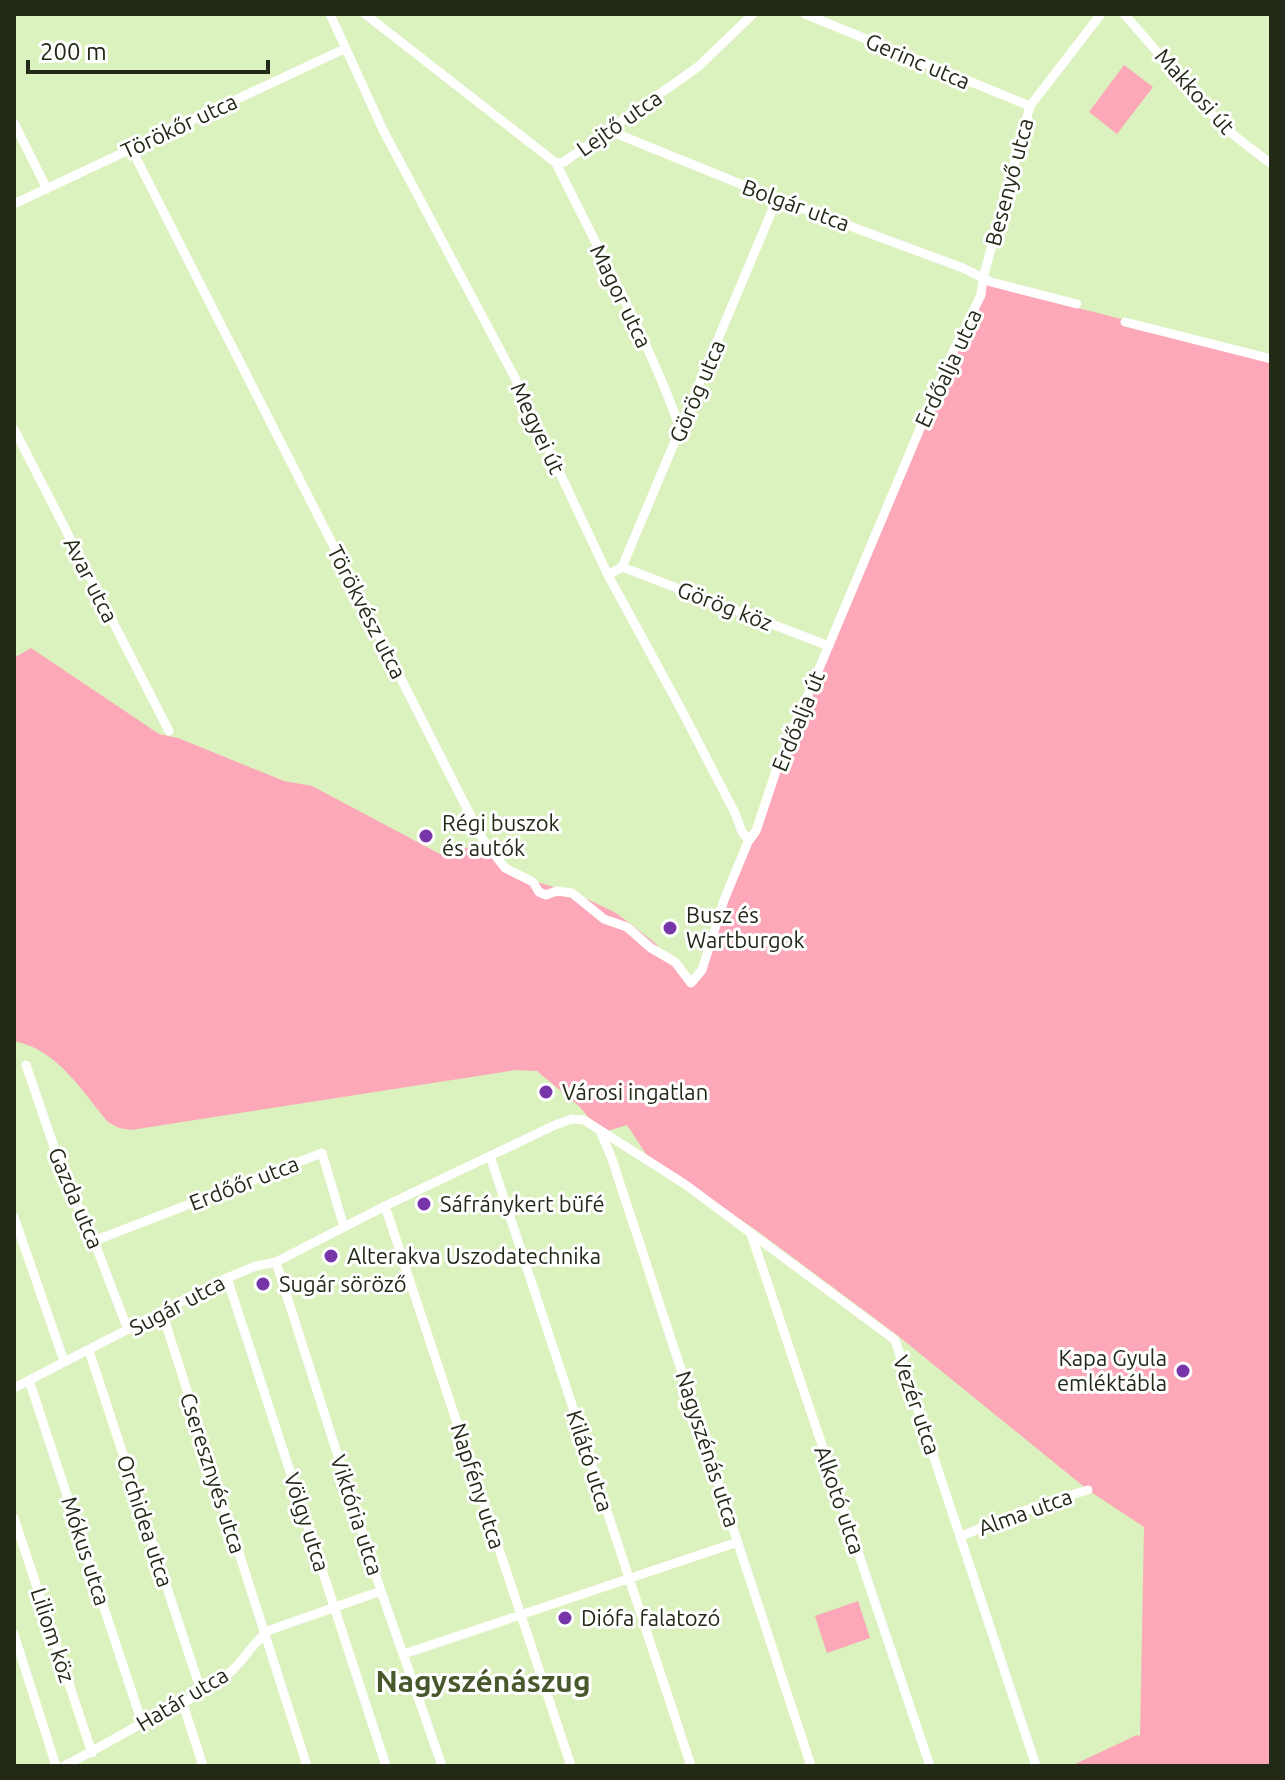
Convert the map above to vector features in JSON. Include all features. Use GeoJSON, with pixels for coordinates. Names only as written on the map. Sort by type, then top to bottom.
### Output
{"type":"FeatureCollection","features":[{"type":"Feature","properties":{"kind":"street","name":"Megyei út"},"geometry":{"type":"LineString","coordinates":[[330,14],[383,130],[514,376],[608,575],[682,711],[742,832],[749,840]]}},
{"type":"Feature","properties":{"kind":"street","name":"Lejtő utca"},"geometry":{"type":"LineString","coordinates":[[365,14],[556,163],[564,162],[610,131],[699,66],[753,14]]}},
{"type":"Feature","properties":{"kind":"street","name":"Gerinc utca"},"geometry":{"type":"LineString","coordinates":[[805,14],[1030,106]]}},
{"type":"Feature","properties":{"kind":"street","name":"Besenyő utca"},"geometry":{"type":"LineString","coordinates":[[983,278],[1030,106],[1101,14]]}},
{"type":"Feature","properties":{"kind":"street","name":"Makkosi út"},"geometry":{"type":"LineString","coordinates":[[1124,14],[1222,126],[1271,164]]}},
{"type":"Feature","properties":{"kind":"street","name":"Törökőr utca"},"geometry":{"type":"LineString","coordinates":[[14,204],[344,49]]}},
{"type":"Feature","properties":{"kind":"street"},"geometry":{"type":"LineString","coordinates":[[14,123],[47,189]]}},
{"type":"Feature","properties":{"kind":"street","name":"Bolgár utca"},"geometry":{"type":"LineString","coordinates":[[610,131],[997,284],[1077,304]]}},
{"type":"Feature","properties":{"kind":"street","name":"Törökvész utca"},"geometry":{"type":"LineString","coordinates":[[131,148],[482,838],[505,868],[533,882],[541,893],[546,895],[560,891],[574,894],[601,917],[627,927],[655,951],[673,960],[691,983]]}},
{"type":"Feature","properties":{"kind":"street","name":"Magor utca"},"geometry":{"type":"LineString","coordinates":[[556,163],[639,331],[681,431]]}},
{"type":"Feature","properties":{"kind":"street","name":"Görög utca"},"geometry":{"type":"LineString","coordinates":[[622,567],[777,199]]}},
{"type":"Feature","properties":{"kind":"street","name":"Erdőalja utca"},"geometry":{"type":"LineString","coordinates":[[908,457],[948,362],[979,302],[983,278]]}},
{"type":"Feature","properties":{"kind":"street"},"geometry":{"type":"LineString","coordinates":[[1125,322],[1271,359]]}},
{"type":"Feature","properties":{"kind":"street","name":"Avar utca"},"geometry":{"type":"LineString","coordinates":[[14,429],[169,731]]}},
{"type":"Feature","properties":{"kind":"street","name":"Erdőalja út"},"geometry":{"type":"LineString","coordinates":[[691,983],[702,970],[724,900],[749,840],[756,831],[776,771],[908,457]]}},
{"type":"Feature","properties":{"kind":"street"},"geometry":{"type":"LineString","coordinates":[[608,575],[622,567]]}},
{"type":"Feature","properties":{"kind":"street","name":"Görög köz"},"geometry":{"type":"LineString","coordinates":[[622,567],[829,646]]}},
{"type":"Feature","properties":{"kind":"street","name":"Gazda utca"},"geometry":{"type":"LineString","coordinates":[[26,1065],[65,1179],[94,1241],[128,1330]]}},
{"type":"Feature","properties":{"kind":"street","name":"Sugár utca"},"geometry":{"type":"LineString","coordinates":[[14,1388],[227,1278],[256,1266],[276,1262],[385,1206],[572,1119],[591,1123],[601,1133]]}},
{"type":"Feature","properties":{"kind":"street","name":"Vezér utca"},"geometry":{"type":"LineString","coordinates":[[601,1133],[657,1165],[895,1340],[1036,1766]]}},
{"type":"Feature","properties":{"kind":"street","name":"Nagyszénás utca"},"geometry":{"type":"LineString","coordinates":[[601,1133],[811,1766]]}},
{"type":"Feature","properties":{"kind":"street","name":"Erdőőr utca"},"geometry":{"type":"LineString","coordinates":[[94,1241],[322,1153],[344,1227]]}},
{"type":"Feature","properties":{"kind":"street","name":"Kilátó utca"},"geometry":{"type":"LineString","coordinates":[[490,1156],[691,1766]]}},
{"type":"Feature","properties":{"kind":"street","name":"Napfény utca"},"geometry":{"type":"LineString","coordinates":[[385,1206],[571,1766]]}},
{"type":"Feature","properties":{"kind":"street"},"geometry":{"type":"LineString","coordinates":[[14,1217],[64,1361]]}},
{"type":"Feature","properties":{"kind":"street","name":"Alkotó utca"},"geometry":{"type":"LineString","coordinates":[[751,1234],[930,1766]]}},
{"type":"Feature","properties":{"kind":"street","name":"Viktória utca"},"geometry":{"type":"LineString","coordinates":[[276,1262],[381,1591],[442,1766]]}},
{"type":"Feature","properties":{"kind":"street","name":"Völgy utca"},"geometry":{"type":"LineString","coordinates":[[227,1278],[386,1766]]}},
{"type":"Feature","properties":{"kind":"street","name":"Cseresznyés utca"},"geometry":{"type":"LineString","coordinates":[[162,1312],[307,1766]]}},
{"type":"Feature","properties":{"kind":"street","name":"Orchidea utca"},"geometry":{"type":"LineString","coordinates":[[89,1351],[201,1691]]}},
{"type":"Feature","properties":{"kind":"street","name":"Mókus utca"},"geometry":{"type":"LineString","coordinates":[[29,1380],[142,1723]]}},
{"type":"Feature","properties":{"kind":"street","name":"Alma utca"},"geometry":{"type":"LineString","coordinates":[[961,1536],[1050,1501],[1088,1490]]}},
{"type":"Feature","properties":{"kind":"street","name":"Liliom köz"},"geometry":{"type":"LineString","coordinates":[[14,1518],[89,1754],[90,1766]]}},
{"type":"Feature","properties":{"kind":"street"},"geometry":{"type":"LineString","coordinates":[[404,1654],[738,1542]]}},
{"type":"Feature","properties":{"kind":"street","name":"Határ utca"},"geometry":{"type":"LineString","coordinates":[[64,1766],[183,1704],[230,1673],[265,1634],[381,1591]]}},
{"type":"Feature","properties":{"kind":"street"},"geometry":{"type":"LineString","coordinates":[[14,1634],[56,1766]]}},
{"type":"Feature","properties":{"kind":"street"},"geometry":{"type":"LineString","coordinates":[[183,1704],[203,1766]]}},
{"type":"Feature","properties":{"kind":"shaded area"},"geometry":{"type":"Polygon","coordinates":[[[1124,65],[1153,87],[1117,134],[1089,112],[1124,65]]]}},
{"type":"Feature","properties":{"kind":"shaded area"},"geometry":{"type":"Polygon","coordinates":[[[984,284],[1271,357],[1271,1766],[1071,1766],[1137,1735],[1140,1737],[1144,1527],[1088,1490],[897,1335],[760,1233],[646,1154],[627,1125],[601,1133],[580,1107],[537,1071],[516,1070],[131,1130],[108,1122],[56,1062],[30,1046],[14,1041],[14,658],[31,648],[159,734],[178,738],[284,781],[312,786],[440,854],[488,843],[497,856],[522,877],[581,896],[616,913],[654,942],[691,983],[696,979],[724,900],[984,284]]]}},
{"type":"Feature","properties":{"kind":"shaded area"},"geometry":{"type":"Polygon","coordinates":[[[858,1601],[870,1638],[827,1653],[815,1616],[858,1601]]]}},
{"type":"Feature","properties":{"kind":"place","name":"Régi buszok és autók"},"geometry":{"type":"Point","coordinates":[426,836]}},
{"type":"Feature","properties":{"kind":"place","name":"Busz és Wartburgok"},"geometry":{"type":"Point","coordinates":[670,928]}},
{"type":"Feature","properties":{"kind":"place","name":"Városi ingatlan"},"geometry":{"type":"Point","coordinates":[546,1092]}},
{"type":"Feature","properties":{"kind":"place","name":"Sáfránykert büfé"},"geometry":{"type":"Point","coordinates":[424,1204]}},
{"type":"Feature","properties":{"kind":"place","name":"Alterakva Uszodatechnika"},"geometry":{"type":"Point","coordinates":[331,1256]}},
{"type":"Feature","properties":{"kind":"place","name":"Sugár söröző"},"geometry":{"type":"Point","coordinates":[263,1284]}},
{"type":"Feature","properties":{"kind":"place","name":"Kapa Gyula emléktábla"},"geometry":{"type":"Point","coordinates":[1183,1371]}},
{"type":"Feature","properties":{"kind":"place","name":"Diófa falatozó"},"geometry":{"type":"Point","coordinates":[565,1618]}},
{"type":"Feature","properties":{"kind":"district","name":"Nagyszénászug"},"geometry":{"type":"Point","coordinates":[483,1682]}}]}
